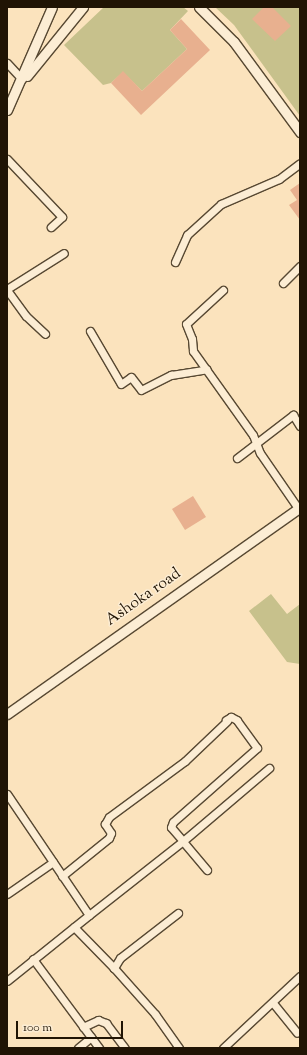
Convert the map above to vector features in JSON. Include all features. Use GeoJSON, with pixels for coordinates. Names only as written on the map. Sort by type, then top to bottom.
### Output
{"type":"FeatureCollection","features":[{"type":"Feature","properties":{"kind":"street"},"geometry":{"type":"LineString","coordinates":[[7,110],[21,82],[52,7]]}},
{"type":"Feature","properties":{"kind":"street"},"geometry":{"type":"LineString","coordinates":[[21,82],[83,7]]}},
{"type":"Feature","properties":{"kind":"street"},"geometry":{"type":"LineString","coordinates":[[199,7],[234,42],[300,132]]}},
{"type":"Feature","properties":{"kind":"street"},"geometry":{"type":"LineString","coordinates":[[7,63],[21,82]]}},
{"type":"Feature","properties":{"kind":"street"},"geometry":{"type":"LineString","coordinates":[[7,159],[62,217],[51,227]]}},
{"type":"Feature","properties":{"kind":"street"},"geometry":{"type":"LineString","coordinates":[[175,262],[186,234],[221,204],[280,179],[300,163]]}},
{"type":"Feature","properties":{"kind":"street"},"geometry":{"type":"LineString","coordinates":[[45,334],[26,316],[7,289],[64,253]]}},
{"type":"Feature","properties":{"kind":"street"},"geometry":{"type":"LineString","coordinates":[[283,283],[300,266]]}},
{"type":"Feature","properties":{"kind":"street"},"geometry":{"type":"LineString","coordinates":[[223,290],[186,324],[192,339],[192,351],[207,369],[257,443],[260,453],[299,508]]}},
{"type":"Feature","properties":{"kind":"street"},"geometry":{"type":"LineString","coordinates":[[90,331],[121,384],[131,377],[142,390],[171,375],[207,369]]}},
{"type":"Feature","properties":{"kind":"street"},"geometry":{"type":"LineString","coordinates":[[237,458],[293,415],[300,426]]}},
{"type":"Feature","properties":{"kind":"street","name":"Ashoka road"},"geometry":{"type":"LineString","coordinates":[[7,714],[299,508]]}},
{"type":"Feature","properties":{"kind":"street"},"geometry":{"type":"LineString","coordinates":[[62,876],[109,838],[111,832],[105,824],[109,817],[185,761],[231,717],[236,720],[257,748],[173,822],[171,827],[207,870]]}},
{"type":"Feature","properties":{"kind":"street"},"geometry":{"type":"LineString","coordinates":[[7,981],[89,914],[183,841],[269,768]]}},
{"type":"Feature","properties":{"kind":"street"},"geometry":{"type":"LineString","coordinates":[[7,794],[89,914]]}},
{"type":"Feature","properties":{"kind":"street"},"geometry":{"type":"LineString","coordinates":[[7,894],[53,862]]}},
{"type":"Feature","properties":{"kind":"street"},"geometry":{"type":"LineString","coordinates":[[114,968],[120,958],[178,913]]}},
{"type":"Feature","properties":{"kind":"street"},"geometry":{"type":"LineString","coordinates":[[74,927],[114,968],[155,1014],[180,1048]]}},
{"type":"Feature","properties":{"kind":"street"},"geometry":{"type":"LineString","coordinates":[[33,959],[99,1048]]}},
{"type":"Feature","properties":{"kind":"street"},"geometry":{"type":"LineString","coordinates":[[223,1048],[273,1003],[300,976]]}},
{"type":"Feature","properties":{"kind":"street"},"geometry":{"type":"LineString","coordinates":[[273,1003],[297,1032]]}},
{"type":"Feature","properties":{"kind":"street"},"geometry":{"type":"LineString","coordinates":[[83,1027],[98,1020],[106,1022],[125,1048]]}},
{"type":"Feature","properties":{"kind":"street"},"geometry":{"type":"LineString","coordinates":[[78,1048],[91,1037]]}},
{"type":"Feature","properties":{"kind":"shaded area"},"geometry":{"type":"Polygon","coordinates":[[[104,7],[183,7],[188,11],[170,30],[187,49],[142,91],[123,72],[111,83],[103,85],[64,45],[104,7]]]}},
{"type":"Feature","properties":{"kind":"shaded area"},"geometry":{"type":"Polygon","coordinates":[[[215,7],[300,7],[300,116],[234,25],[215,7]]]}},
{"type":"Feature","properties":{"kind":"shaded area"},"geometry":{"type":"Polygon","coordinates":[[[271,594],[287,614],[300,604],[300,664],[287,662],[249,611],[271,594]]]}},
{"type":"Feature","properties":{"kind":"building"},"geometry":{"type":"Polygon","coordinates":[[[264,7],[272,7],[291,26],[275,41],[252,19],[264,7]]]}},
{"type":"Feature","properties":{"kind":"building"},"geometry":{"type":"Polygon","coordinates":[[[181,19],[210,50],[141,115],[111,83],[123,71],[142,91],[187,49],[170,30],[181,19]]]}},
{"type":"Feature","properties":{"kind":"building"},"geometry":{"type":"Polygon","coordinates":[[[300,183],[300,220],[289,205],[297,200],[290,190],[300,183]]]}},
{"type":"Feature","properties":{"kind":"building"},"geometry":{"type":"Polygon","coordinates":[[[193,496],[206,517],[185,530],[172,509],[193,496]]]}}]}
